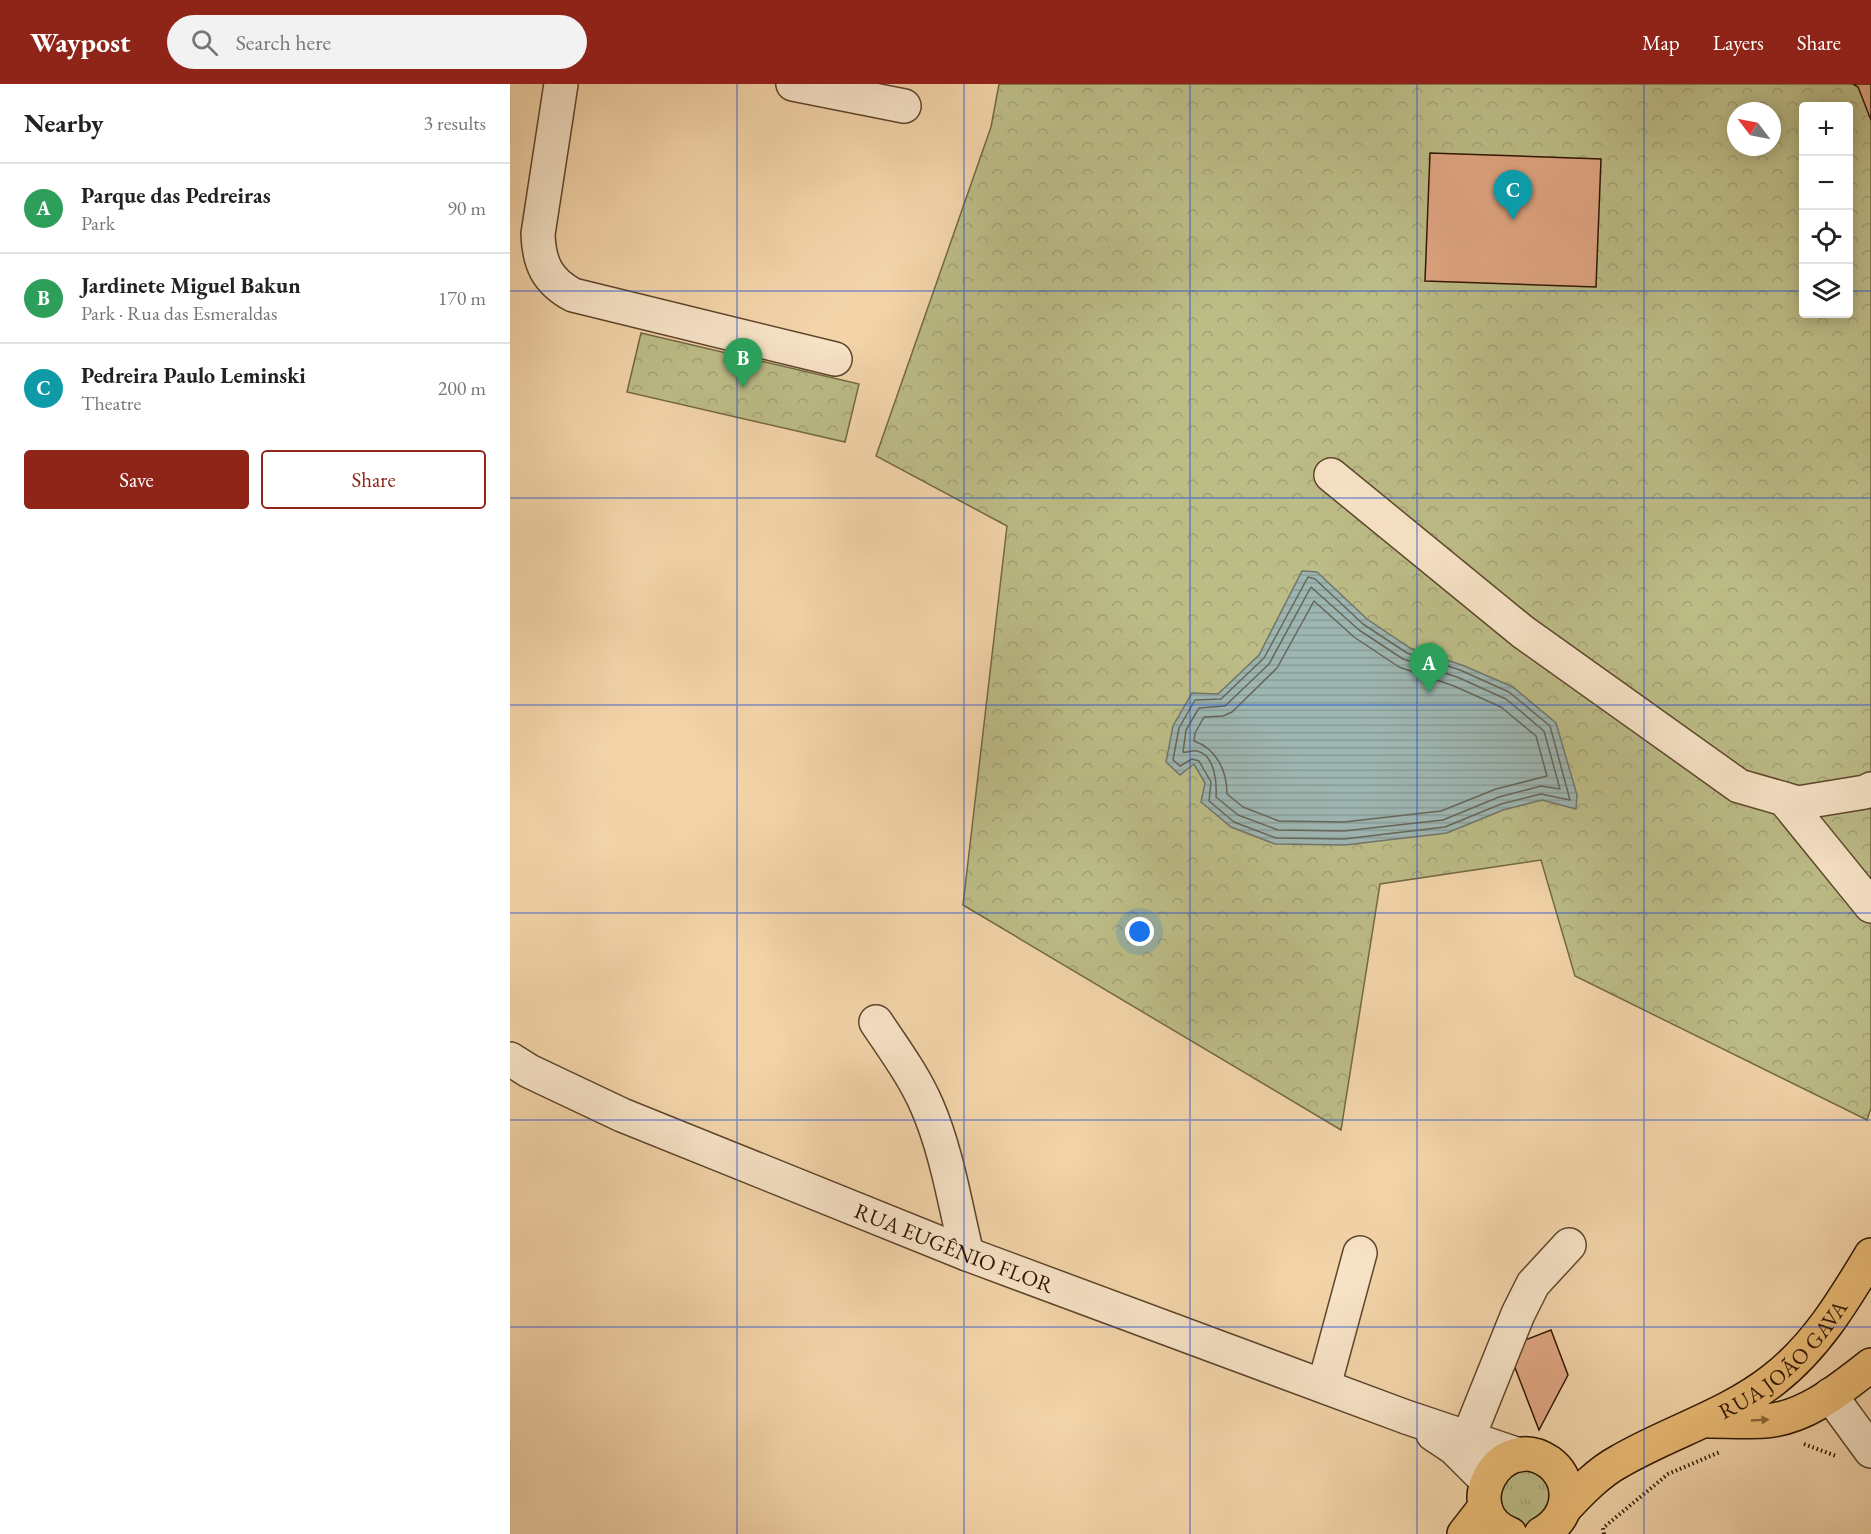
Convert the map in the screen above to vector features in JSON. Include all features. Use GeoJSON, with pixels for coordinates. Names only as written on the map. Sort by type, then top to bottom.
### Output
{"type":"FeatureCollection","features":[{"type":"Feature","properties":{"kind":"main road","name":"RUA JOÃO GAVA"},"geometry":{"type":"LineString","coordinates":[[1618,1461],[1702,1421],[1773,1380],[1799,1358],[1823,1328],[1871,1255]]}},
{"type":"Feature","properties":{"kind":"main road"},"geometry":{"type":"LineString","coordinates":[[1702,1421],[1767,1421],[1789,1416],[1830,1395],[1871,1365]]}},
{"type":"Feature","properties":{"kind":"main road"},"geometry":{"type":"LineString","coordinates":[[1531,1457],[1552,1464],[1563,1480],[1566,1489],[1554,1526]]}},
{"type":"Feature","properties":{"kind":"main road"},"geometry":{"type":"LineString","coordinates":[[1464,1534],[1500,1463],[1531,1457],[1570,1465],[1618,1461]]}},
{"type":"Feature","properties":{"kind":"main road"},"geometry":{"type":"LineString","coordinates":[[1554,1526],[1618,1461]]}},
{"type":"Feature","properties":{"kind":"main road"},"geometry":{"type":"LineString","coordinates":[[1486,1494],[1490,1518],[1507,1534]]}},
{"type":"Feature","properties":{"kind":"street"},"geometry":{"type":"LineString","coordinates":[[561,84],[538,234],[539,255],[545,272],[557,286],[573,295],[836,359]]}},
{"type":"Feature","properties":{"kind":"street"},"geometry":{"type":"LineString","coordinates":[[793,84],[904,106]]}},
{"type":"Feature","properties":{"kind":"street"},"geometry":{"type":"LineString","coordinates":[[1331,475],[1523,632],[1739,786],[1798,803],[1865,792],[1871,789]]}},
{"type":"Feature","properties":{"kind":"street"},"geometry":{"type":"LineString","coordinates":[[1784,799],[1871,906]]}},
{"type":"Feature","properties":{"kind":"street"},"geometry":{"type":"LineString","coordinates":[[876,1022],[904,1064],[927,1105],[941,1146],[967,1254]]}},
{"type":"Feature","properties":{"kind":"street","name":"RUA EUGÊNIO FLOR"},"geometry":{"type":"LineString","coordinates":[[510,1059],[546,1080],[622,1115],[967,1254],[1406,1417],[1531,1457]]}},
{"type":"Feature","properties":{"kind":"street"},"geometry":{"type":"LineString","coordinates":[[1468,1438],[1518,1314],[1533,1284],[1569,1245]]}},
{"type":"Feature","properties":{"kind":"street"},"geometry":{"type":"LineString","coordinates":[[1324,1386],[1360,1253]]}},
{"type":"Feature","properties":{"kind":"street"},"geometry":{"type":"LineString","coordinates":[[1830,1395],[1865,1444]]}},
{"type":"Feature","properties":{"kind":"street","name":"RUA EUGÊNIO FLOR"},"geometry":{"type":"LineString","coordinates":[[1406,1417],[1454,1448],[1486,1494]]}},
{"type":"Feature","properties":{"kind":"path"},"geometry":{"type":"LineString","coordinates":[[1793,1444],[1805,1444],[1836,1456],[1865,1444]]}},
{"type":"Feature","properties":{"kind":"path"},"geometry":{"type":"LineString","coordinates":[[1604,1534],[1603,1528],[1668,1474],[1722,1451]]}},
{"type":"Feature","properties":{"kind":"green space"},"geometry":{"type":"Polygon","coordinates":[[[999,84],[1871,84],[1871,1108],[1867,1120],[1575,976],[1541,860],[1380,884],[1341,1130],[963,905],[1007,526],[876,456],[991,127],[999,84]]]}},
{"type":"Feature","properties":{"kind":"green space"},"geometry":{"type":"Polygon","coordinates":[[[641,333],[859,384],[845,442],[627,392],[641,333]]]}},
{"type":"Feature","properties":{"kind":"green space"},"geometry":{"type":"Polygon","coordinates":[[[1521,1460],[1561,1490],[1530,1531],[1510,1527],[1493,1483],[1521,1460]]]}},
{"type":"Feature","properties":{"kind":"water"},"geometry":{"type":"Polygon","coordinates":[[[1302,571],[1317,572],[1367,619],[1410,648],[1462,665],[1513,687],[1556,723],[1577,795],[1576,809],[1542,800],[1503,810],[1447,833],[1345,845],[1275,844],[1231,827],[1201,802],[1205,783],[1194,764],[1180,775],[1166,762],[1173,726],[1192,693],[1218,694],[1259,655],[1302,571]]]}},
{"type":"Feature","properties":{"kind":"building"},"geometry":{"type":"Polygon","coordinates":[[[1853,84],[1871,84],[1871,120],[1858,87],[1853,84]]]}},
{"type":"Feature","properties":{"kind":"building"},"geometry":{"type":"Polygon","coordinates":[[[1430,153],[1601,159],[1596,287],[1425,281],[1430,153]]]}},
{"type":"Feature","properties":{"kind":"building"},"geometry":{"type":"Polygon","coordinates":[[[1551,1330],[1568,1375],[1539,1430],[1507,1347],[1551,1330]]]}},
{"type":"Feature","properties":{"kind":"place","name":"Pedreira Paulo Leminski"},"geometry":{"type":"Point","coordinates":[1513,220]}},
{"type":"Feature","properties":{"kind":"place","name":"Jardinete Miguel Bakun"},"geometry":{"type":"Point","coordinates":[743,388]}},
{"type":"Feature","properties":{"kind":"place","name":"Parque das Pedreiras"},"geometry":{"type":"Point","coordinates":[1429,693]}}]}
